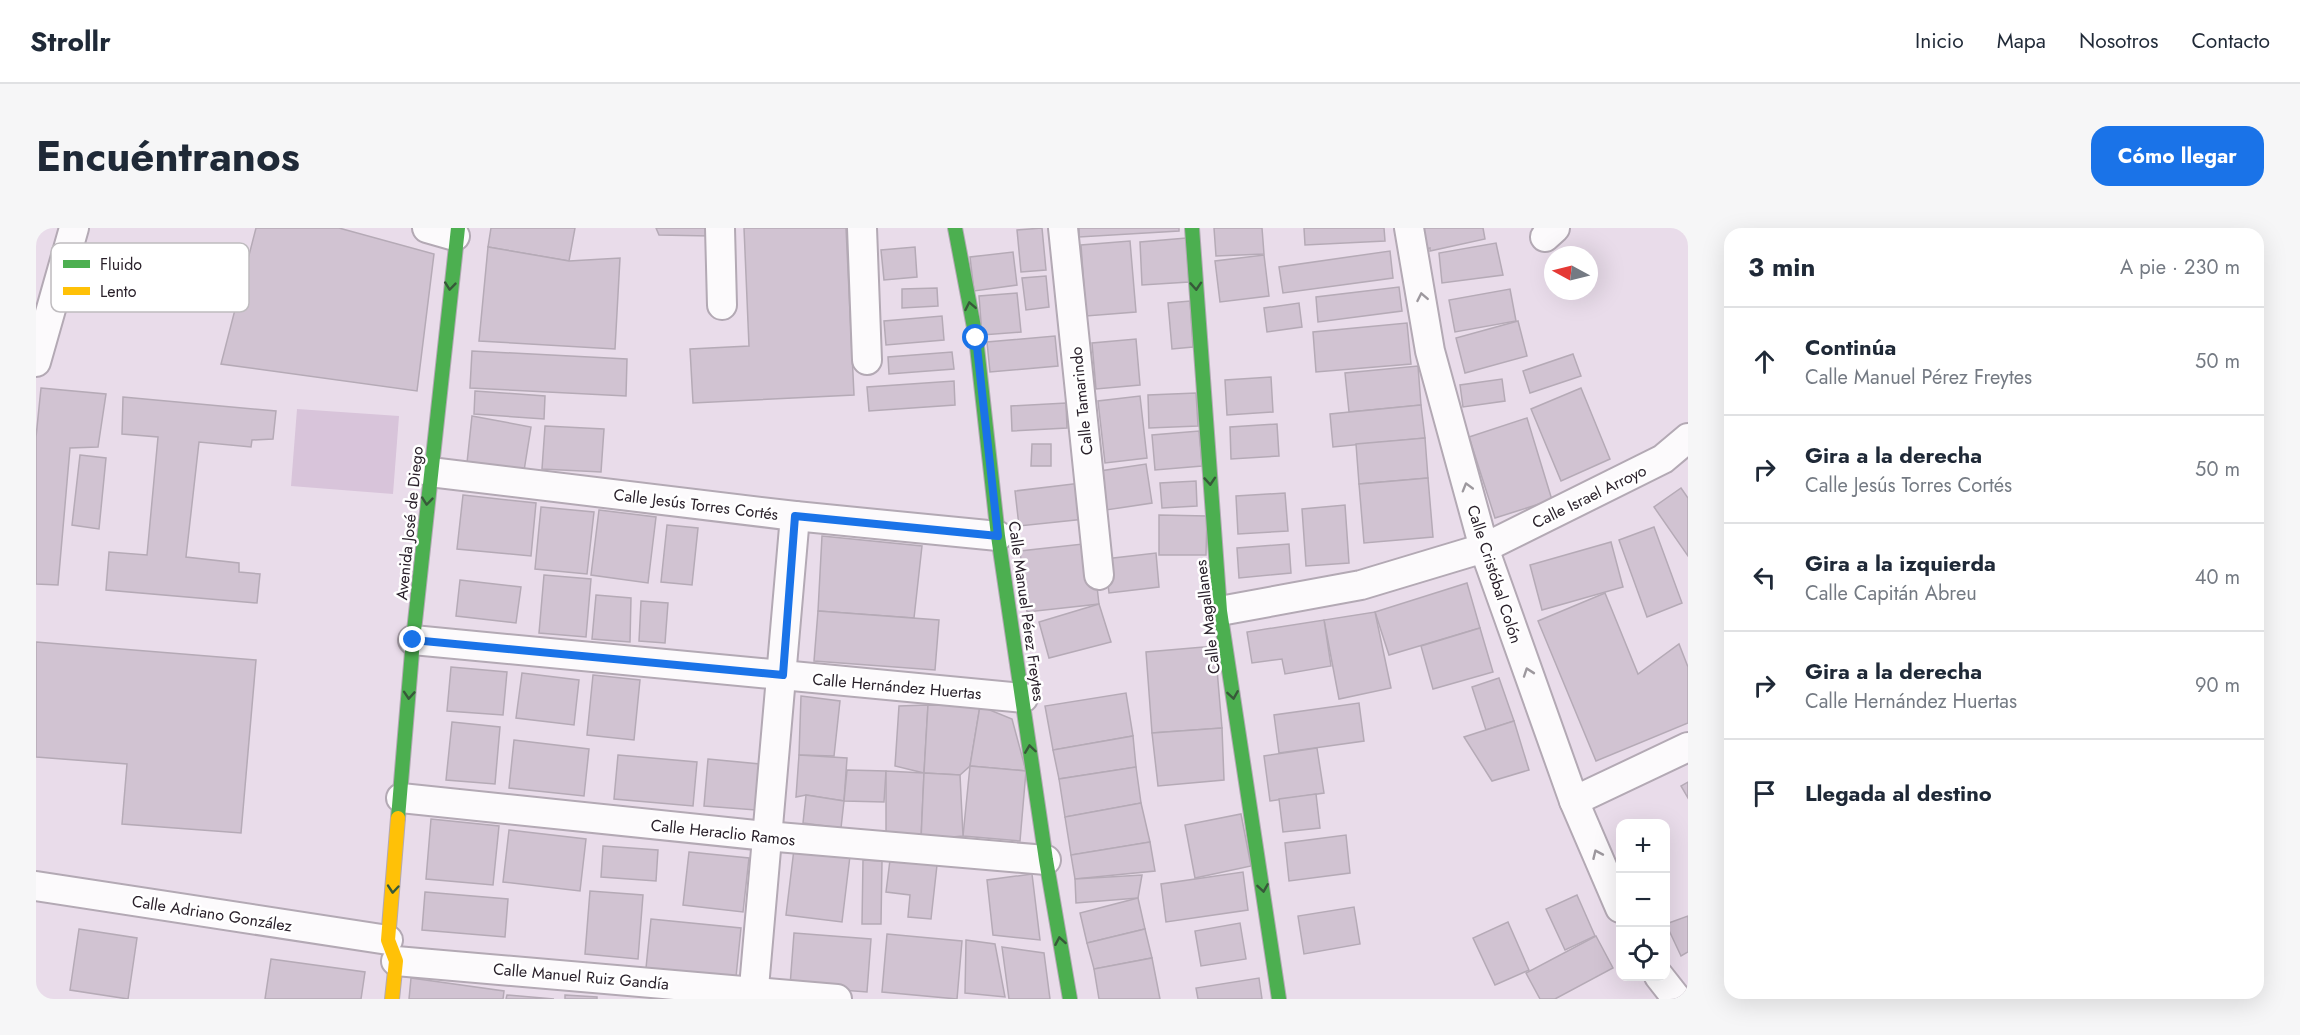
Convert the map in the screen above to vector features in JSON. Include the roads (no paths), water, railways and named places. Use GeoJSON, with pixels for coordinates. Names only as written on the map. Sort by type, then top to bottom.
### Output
{"type":"FeatureCollection","features":[{"type":"Feature","properties":{"kind":"street"},"geometry":{"type":"LineString","coordinates":[[70,243],[74,228]]}},
{"type":"Feature","properties":{"kind":"street"},"geometry":{"type":"LineString","coordinates":[[427,228],[457,232]]}},
{"type":"Feature","properties":{"kind":"street"},"geometry":{"type":"LineString","coordinates":[[720,228],[722,305]]}},
{"type":"Feature","properties":{"kind":"street"},"geometry":{"type":"LineString","coordinates":[[862,228],[867,360]]}},
{"type":"Feature","properties":{"kind":"street","name":"Calle Manuel Pérez Freytes"},"geometry":{"type":"LineString","coordinates":[[955,228],[976,338],[998,536],[1046,860],[1070,999]]}},
{"type":"Feature","properties":{"kind":"street","name":"Calle Tamarindo"},"geometry":{"type":"LineString","coordinates":[[1064,228],[1099,575]]}},
{"type":"Feature","properties":{"kind":"street","name":"Calle Magallanes"},"geometry":{"type":"LineString","coordinates":[[1192,228],[1220,611],[1279,999]]}},
{"type":"Feature","properties":{"kind":"street","name":"Calle Cristóbal Colón"},"geometry":{"type":"LineString","coordinates":[[1409,228],[1430,351],[1484,548],[1574,801],[1616,899]]}},
{"type":"Feature","properties":{"kind":"street","name":"Avenida José de Diego"},"geometry":{"type":"LineString","coordinates":[[392,999],[392,950],[413,640],[457,232]]}},
{"type":"Feature","properties":{"kind":"street"},"geometry":{"type":"LineString","coordinates":[[36,362],[51,309]]}},
{"type":"Feature","properties":{"kind":"street","name":"Calle Israel Arroyo"},"geometry":{"type":"LineString","coordinates":[[1220,611],[1361,585],[1484,548],[1663,459],[1688,438]]}},
{"type":"Feature","properties":{"kind":"street","name":"Calle Jesús Torres Cortés"},"geometry":{"type":"LineString","coordinates":[[430,472],[795,516],[998,536]]}},
{"type":"Feature","properties":{"kind":"street"},"geometry":{"type":"LineString","coordinates":[[754,995],[795,516]]}},
{"type":"Feature","properties":{"kind":"street","name":"Calle Hernández Huertas"},"geometry":{"type":"LineString","coordinates":[[413,640],[1023,698]]}},
{"type":"Feature","properties":{"kind":"street"},"geometry":{"type":"LineString","coordinates":[[1574,801],[1688,747]]}},
{"type":"Feature","properties":{"kind":"street","name":"Calle Heraclio Ramos"},"geometry":{"type":"LineString","coordinates":[[401,798],[766,837],[1046,860]]}},
{"type":"Feature","properties":{"kind":"street","name":"Calle Adriano González"},"geometry":{"type":"LineString","coordinates":[[36,886],[392,950]]}},
{"type":"Feature","properties":{"kind":"street","name":"Calle Manuel Ruiz Gandía"},"geometry":{"type":"LineString","coordinates":[[392,950],[754,995],[837,999]]}},
{"type":"Feature","properties":{"kind":"street"},"geometry":{"type":"LineString","coordinates":[[1663,981],[1677,999]]}}]}
